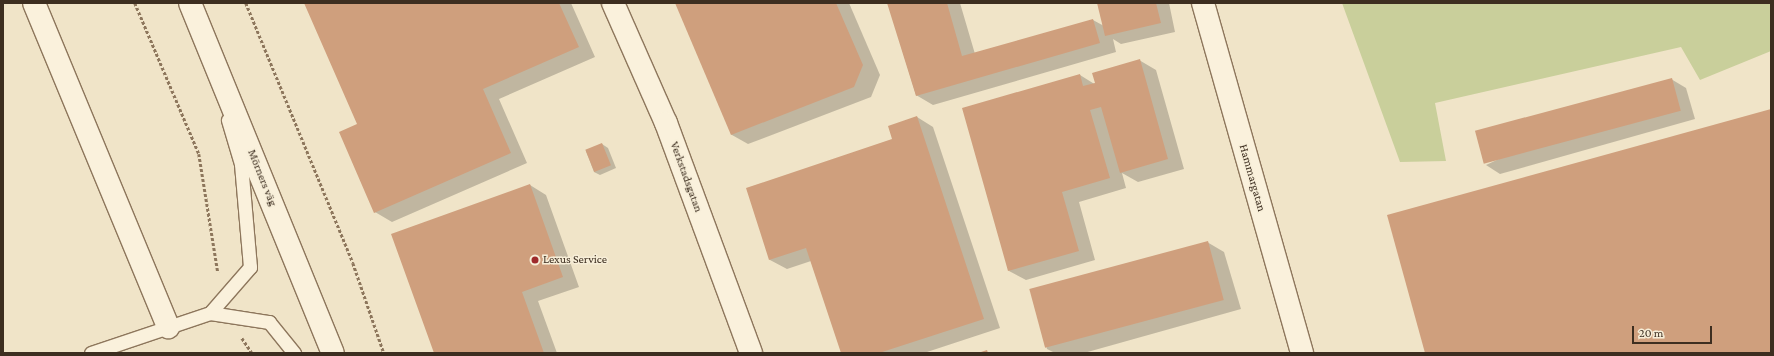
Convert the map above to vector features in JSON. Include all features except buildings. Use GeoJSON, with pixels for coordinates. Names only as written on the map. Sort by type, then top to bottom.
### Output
{"type":"FeatureCollection","features":[{"type":"Feature","properties":{"kind":"street"},"geometry":{"type":"LineString","coordinates":[[34,3],[168,327]]}},
{"type":"Feature","properties":{"kind":"street","name":"Verkstadsgatan"},"geometry":{"type":"LineString","coordinates":[[613,3],[666,123],[751,353]]}},
{"type":"Feature","properties":{"kind":"street","name":"Hammargatan"},"geometry":{"type":"LineString","coordinates":[[1203,3],[1302,353]]}},
{"type":"Feature","properties":{"kind":"street","name":"Mörners väg"},"geometry":{"type":"LineString","coordinates":[[195,12],[333,353]]}},
{"type":"Feature","properties":{"kind":"lane"},"geometry":{"type":"LineString","coordinates":[[195,12],[241,164],[250,267],[210,313]]}},
{"type":"Feature","properties":{"kind":"lane"},"geometry":{"type":"LineString","coordinates":[[91,353],[210,313],[269,322],[294,353]]}},
{"type":"Feature","properties":{"kind":"path"},"geometry":{"type":"LineString","coordinates":[[135,3],[199,154],[218,276],[225,296]]}},
{"type":"Feature","properties":{"kind":"path"},"geometry":{"type":"LineString","coordinates":[[246,3],[353,263],[384,353]]}},
{"type":"Feature","properties":{"kind":"path"},"geometry":{"type":"LineString","coordinates":[[232,316],[252,353]]}},
{"type":"Feature","properties":{"kind":"green space"},"geometry":{"type":"Polygon","coordinates":[[[1342,3],[1771,3],[1771,51],[1700,80],[1681,47],[1435,103],[1446,161],[1400,162],[1342,3]]]}},
{"type":"Feature","properties":{"kind":"place","name":"Lexus Service"},"geometry":{"type":"Point","coordinates":[535,260]}}]}
